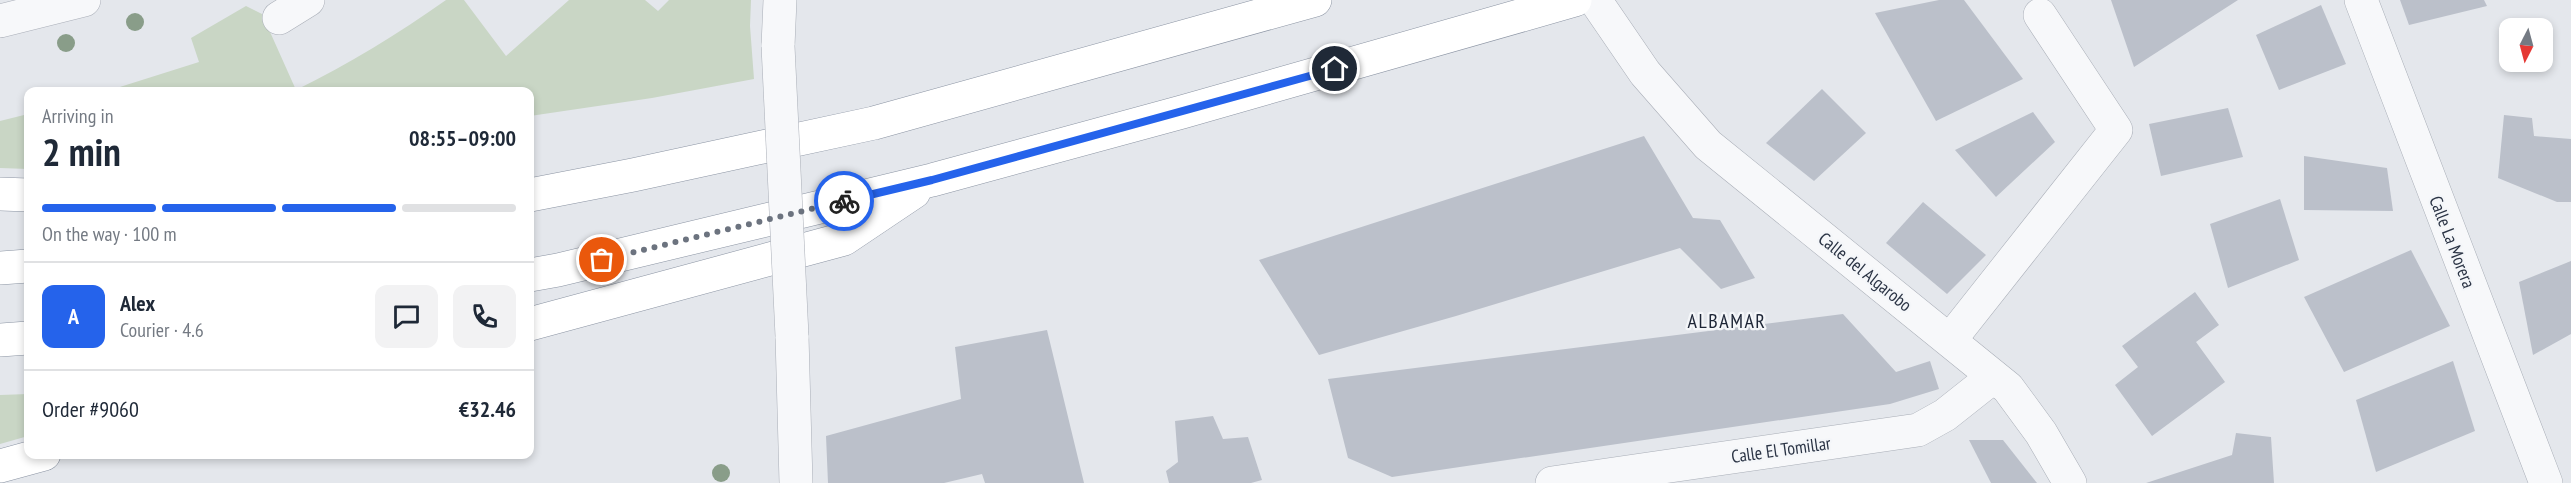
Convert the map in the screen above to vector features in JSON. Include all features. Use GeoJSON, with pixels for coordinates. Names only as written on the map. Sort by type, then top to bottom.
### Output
{"type":"FeatureCollection","features":[{"type":"Feature","properties":{"kind":"highway"},"geometry":{"type":"LineString","coordinates":[[534,194],[874,123],[1315,0]]}},
{"type":"Feature","properties":{"kind":"highway"},"geometry":{"type":"LineString","coordinates":[[534,274],[932,180],[1171,115],[1575,0]]}},
{"type":"Feature","properties":{"kind":"highway"},"geometry":{"type":"LineString","coordinates":[[534,323],[844,238],[932,180]]}},
{"type":"Feature","properties":{"kind":"highway"},"geometry":{"type":"LineString","coordinates":[[0,194],[24,195]]}},
{"type":"Feature","properties":{"kind":"highway"},"geometry":{"type":"LineString","coordinates":[[0,268],[24,266]]}},
{"type":"Feature","properties":{"kind":"highway"},"geometry":{"type":"LineString","coordinates":[[0,340],[24,338]]}},
{"type":"Feature","properties":{"kind":"highway"},"geometry":{"type":"LineString","coordinates":[[0,466],[26,459]]}},
{"type":"Feature","properties":{"kind":"street"},"geometry":{"type":"LineString","coordinates":[[0,21],[84,0]]}},
{"type":"Feature","properties":{"kind":"street"},"geometry":{"type":"LineString","coordinates":[[279,18],[308,0]]}},
{"type":"Feature","properties":{"kind":"street"},"geometry":{"type":"LineString","coordinates":[[780,0],[778,46],[792,336],[796,483]]}},
{"type":"Feature","properties":{"kind":"street","name":"Calle del Algarobo"},"geometry":{"type":"LineString","coordinates":[[1595,0],[1645,73],[1708,145],[2008,388],[2041,433],[2070,483]]}},
{"type":"Feature","properties":{"kind":"street","name":"Calle La Morera"},"geometry":{"type":"LineString","coordinates":[[2361,0],[2546,483]]}},
{"type":"Feature","properties":{"kind":"street"},"geometry":{"type":"LineString","coordinates":[[1950,340],[2116,130],[2040,15]]}},
{"type":"Feature","properties":{"kind":"street","name":"Calle El Tomillar"},"geometry":{"type":"LineString","coordinates":[[1552,483],[1918,429],[1945,415],[1993,377]]}},
{"type":"Feature","properties":{"kind":"green space"},"geometry":{"type":"Polygon","coordinates":[[[446,0],[464,0],[506,56],[569,0],[645,0],[658,11],[669,0],[751,0],[750,26],[754,79],[652,98],[534,115],[534,87],[302,87],[410,25],[446,0]]]}},
{"type":"Feature","properties":{"kind":"green space"},"geometry":{"type":"Polygon","coordinates":[[[246,6],[262,14],[295,87],[120,87],[199,62],[191,38],[246,6]]]}},
{"type":"Feature","properties":{"kind":"green space"},"geometry":{"type":"Polygon","coordinates":[[[24,115],[24,169],[0,168],[0,121],[24,115]]]}},
{"type":"Feature","properties":{"kind":"green space"},"geometry":{"type":"Polygon","coordinates":[[[24,394],[24,437],[0,444],[0,395],[24,394]]]}},
{"type":"Feature","properties":{"kind":"building"},"geometry":{"type":"Polygon","coordinates":[[[1939,0],[1964,0],[2023,79],[1936,121],[1875,13],[1939,0]]]}},
{"type":"Feature","properties":{"kind":"building"},"geometry":{"type":"Polygon","coordinates":[[[2111,0],[2238,0],[2134,67],[2111,0]]]}},
{"type":"Feature","properties":{"kind":"building"},"geometry":{"type":"Polygon","coordinates":[[[2400,0],[2484,0],[2487,6],[2409,25],[2400,0]]]}},
{"type":"Feature","properties":{"kind":"building"},"geometry":{"type":"Polygon","coordinates":[[[2321,5],[2346,64],[2279,90],[2256,35],[2321,5]]]}},
{"type":"Feature","properties":{"kind":"building"},"geometry":{"type":"Polygon","coordinates":[[[1822,89],[1866,133],[1814,181],[1766,143],[1822,89]]]}},
{"type":"Feature","properties":{"kind":"building"},"geometry":{"type":"Polygon","coordinates":[[[2228,108],[2243,157],[2161,176],[2149,124],[2228,108]]]}},
{"type":"Feature","properties":{"kind":"building"},"geometry":{"type":"Polygon","coordinates":[[[2033,112],[2055,142],[1996,197],[1955,150],[2033,112]]]}},
{"type":"Feature","properties":{"kind":"building"},"geometry":{"type":"Polygon","coordinates":[[[2504,115],[2532,118],[2534,136],[2571,139],[2571,202],[2557,202],[2498,178],[2504,115]]]}},
{"type":"Feature","properties":{"kind":"building"},"geometry":{"type":"Polygon","coordinates":[[[1644,136],[1693,218],[1720,220],[1755,278],[1721,289],[1680,248],[1319,355],[1259,260],[1644,136]]]}},
{"type":"Feature","properties":{"kind":"building"},"geometry":{"type":"Polygon","coordinates":[[[2304,156],[2387,168],[2393,211],[2304,210],[2304,156]]]}},
{"type":"Feature","properties":{"kind":"building"},"geometry":{"type":"Polygon","coordinates":[[[2280,199],[2299,260],[2228,288],[2210,224],[2280,199]]]}},
{"type":"Feature","properties":{"kind":"building"},"geometry":{"type":"Polygon","coordinates":[[[1923,202],[1986,255],[1947,294],[1886,243],[1923,202]]]}},
{"type":"Feature","properties":{"kind":"building"},"geometry":{"type":"Polygon","coordinates":[[[2411,250],[2450,326],[2344,372],[2304,297],[2411,250]]]}},
{"type":"Feature","properties":{"kind":"building"},"geometry":{"type":"Polygon","coordinates":[[[2571,261],[2571,334],[2533,355],[2519,282],[2571,261]]]}},
{"type":"Feature","properties":{"kind":"building"},"geometry":{"type":"Polygon","coordinates":[[[2195,292],[2219,325],[2196,342],[2225,382],[2152,436],[2115,385],[2138,367],[2122,346],[2195,292]]]}},
{"type":"Feature","properties":{"kind":"building"},"geometry":{"type":"Polygon","coordinates":[[[1843,314],[1896,372],[1930,361],[1939,389],[1890,404],[1392,477],[1348,458],[1328,379],[1843,314]]]}},
{"type":"Feature","properties":{"kind":"building"},"geometry":{"type":"Polygon","coordinates":[[[1047,330],[1084,483],[985,483],[982,474],[944,483],[828,483],[826,436],[961,399],[955,347],[1047,330]]]}},
{"type":"Feature","properties":{"kind":"building"},"geometry":{"type":"Polygon","coordinates":[[[2453,361],[2475,431],[2376,472],[2356,400],[2453,361]]]}},
{"type":"Feature","properties":{"kind":"building"},"geometry":{"type":"Polygon","coordinates":[[[1213,416],[1223,439],[1248,437],[1262,480],[1251,483],[1169,483],[1166,471],[1178,462],[1175,421],[1213,416]]]}},
{"type":"Feature","properties":{"kind":"building"},"geometry":{"type":"Polygon","coordinates":[[[2236,433],[2271,437],[2274,483],[2146,483],[2232,455],[2236,433]]]}},
{"type":"Feature","properties":{"kind":"building"},"geometry":{"type":"Polygon","coordinates":[[[1969,440],[2003,440],[2037,483],[1991,483],[1969,440]]]}},
{"type":"Feature","properties":{"kind":"way so far"},"geometry":{"type":"LineString","coordinates":[[602,260],[844,201]]}},
{"type":"Feature","properties":{"kind":"district","name":"ALBAMAR"},"geometry":{"type":"Point","coordinates":[1727,321]}},
{"type":"Feature","properties":{"kind":"route"},"geometry":{"type":"LineString","coordinates":[[844,201],[932,180],[1335,69]]}}]}
